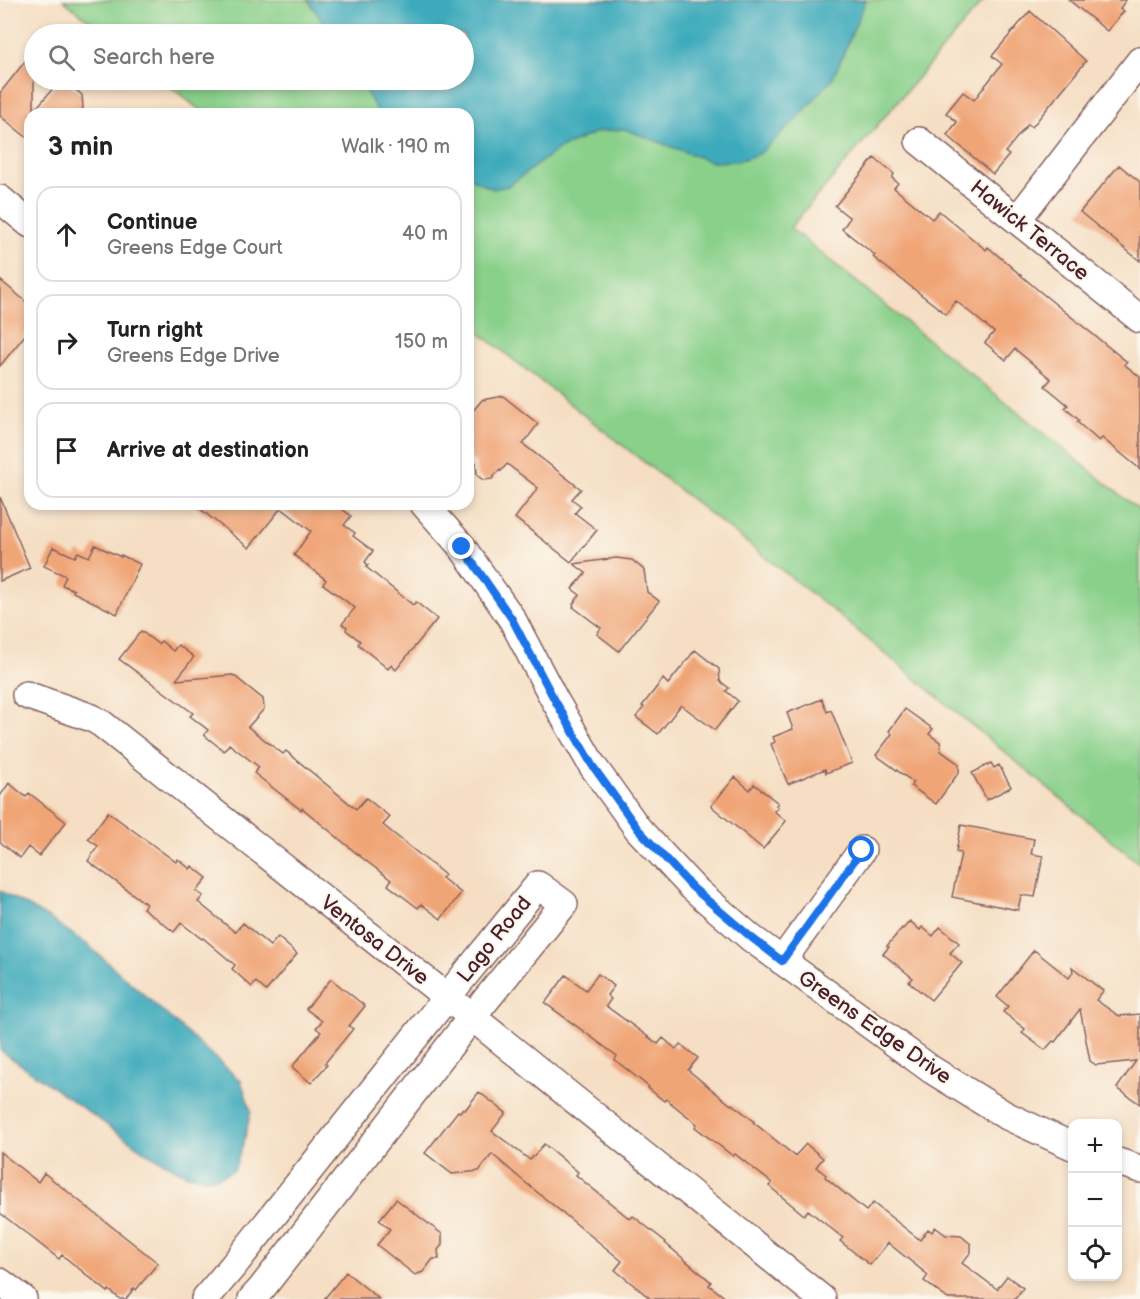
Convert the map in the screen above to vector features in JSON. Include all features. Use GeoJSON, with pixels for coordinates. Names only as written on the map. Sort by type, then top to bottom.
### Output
{"type":"FeatureCollection","features":[{"type":"Feature","properties":{"kind":"street"},"geometry":{"type":"LineString","coordinates":[[1017,220],[1140,61]]}},
{"type":"Feature","properties":{"kind":"street","name":"Hawick Terrace"},"geometry":{"type":"LineString","coordinates":[[919,141],[1140,319]]}},
{"type":"Feature","properties":{"kind":"street"},"geometry":{"type":"LineString","coordinates":[[0,199],[24,219]]}},
{"type":"Feature","properties":{"kind":"street","name":"Greens Edge Drive"},"geometry":{"type":"LineString","coordinates":[[429,510],[462,547],[512,619],[592,765],[638,829],[692,887],[782,961],[932,1070],[1005,1115],[1068,1144]]}},
{"type":"Feature","properties":{"kind":"street","name":"Ventosa Drive"},"geometry":{"type":"LineString","coordinates":[[26,695],[92,718],[102,724],[447,997],[822,1299]]}},
{"type":"Feature","properties":{"kind":"street"},"geometry":{"type":"LineString","coordinates":[[782,961],[862,850]]}},
{"type":"Feature","properties":{"kind":"street","name":"Lago Road"},"geometry":{"type":"LineString","coordinates":[[205,1299],[538,885],[564,904],[472,1017],[252,1299]]}},
{"type":"Feature","properties":{"kind":"street"},"geometry":{"type":"LineString","coordinates":[[1122,1162],[1140,1168]]}},
{"type":"Feature","properties":{"kind":"street"},"geometry":{"type":"LineString","coordinates":[[0,1281],[23,1299]]}},
{"type":"Feature","properties":{"kind":"green space"},"geometry":{"type":"Polygon","coordinates":[[[63,0],[984,0],[790,228],[1140,511],[1140,864],[830,608],[474,329],[474,108],[197,108],[175,90],[474,90],[474,24],[93,24],[63,0]]]}},
{"type":"Feature","properties":{"kind":"water"},"geometry":{"type":"Polygon","coordinates":[[[308,0],[866,0],[833,78],[797,119],[759,154],[737,161],[712,162],[624,129],[597,132],[560,148],[508,186],[493,189],[474,180],[474,108],[375,108],[365,90],[474,90],[474,24],[324,24],[308,0]]]}},
{"type":"Feature","properties":{"kind":"water"},"geometry":{"type":"Polygon","coordinates":[[[0,891],[49,918],[88,945],[241,1081],[251,1111],[234,1170],[214,1179],[187,1175],[147,1153],[0,1050],[0,891]]]}},
{"type":"Feature","properties":{"kind":"building"},"geometry":{"type":"Polygon","coordinates":[[[1069,0],[1126,0],[1120,8],[1124,11],[1107,31],[1069,0]]]}},
{"type":"Feature","properties":{"kind":"building"},"geometry":{"type":"Polygon","coordinates":[[[1030,11],[1086,61],[1032,127],[1028,124],[1005,152],[1009,155],[993,174],[947,135],[957,122],[946,113],[963,92],[974,100],[1002,64],[992,56],[1030,11]]]}},
{"type":"Feature","properties":{"kind":"building"},"geometry":{"type":"Polygon","coordinates":[[[24,63],[24,90],[34,90],[34,108],[24,108],[24,135],[0,116],[0,93],[24,63]]]}},
{"type":"Feature","properties":{"kind":"building"},"geometry":{"type":"Polygon","coordinates":[[[52,90],[76,90],[82,95],[83,108],[37,108],[52,90]]]}},
{"type":"Feature","properties":{"kind":"building"},"geometry":{"type":"Polygon","coordinates":[[[874,158],[894,174],[892,178],[898,183],[894,188],[932,219],[939,211],[986,250],[988,247],[1127,362],[1124,364],[1140,377],[1140,469],[1102,438],[1099,441],[1077,422],[1079,420],[1065,408],[1068,405],[1045,386],[1051,379],[1015,349],[1006,360],[985,343],[994,332],[956,301],[946,314],[873,257],[875,255],[842,229],[850,218],[835,206],[874,158]]]}},
{"type":"Feature","properties":{"kind":"building"},"geometry":{"type":"Polygon","coordinates":[[[1119,165],[1140,182],[1140,261],[1080,212],[1119,165]]]}},
{"type":"Feature","properties":{"kind":"building"},"geometry":{"type":"Polygon","coordinates":[[[0,280],[24,300],[24,336],[0,366],[0,280]]]}},
{"type":"Feature","properties":{"kind":"building"},"geometry":{"type":"Polygon","coordinates":[[[503,396],[538,424],[523,444],[581,489],[572,499],[581,506],[575,513],[597,530],[571,562],[515,518],[538,488],[507,464],[492,479],[483,480],[477,475],[474,462],[474,410],[482,400],[503,396]]]}},
{"type":"Feature","properties":{"kind":"building"},"geometry":{"type":"Polygon","coordinates":[[[0,497],[30,568],[0,581],[0,497]]]}},
{"type":"Feature","properties":{"kind":"building"},"geometry":{"type":"Polygon","coordinates":[[[202,510],[279,510],[249,548],[202,510]]]}},
{"type":"Feature","properties":{"kind":"building"},"geometry":{"type":"Polygon","coordinates":[[[284,510],[344,510],[351,516],[344,525],[355,533],[353,536],[373,551],[365,562],[368,565],[366,567],[413,605],[416,602],[437,619],[396,670],[391,665],[388,669],[358,644],[360,641],[342,624],[355,608],[323,584],[326,580],[294,555],[311,531],[284,510]]]}},
{"type":"Feature","properties":{"kind":"building"},"geometry":{"type":"Polygon","coordinates":[[[95,545],[140,564],[117,614],[62,585],[66,576],[44,566],[53,547],[75,557],[78,552],[89,557],[95,545]]]}},
{"type":"Feature","properties":{"kind":"building"},"geometry":{"type":"Polygon","coordinates":[[[616,558],[632,560],[644,570],[647,592],[659,601],[619,651],[597,634],[601,628],[573,607],[580,595],[572,589],[586,573],[574,564],[616,558]]]}},
{"type":"Feature","properties":{"kind":"building"},"geometry":{"type":"Polygon","coordinates":[[[141,631],[158,644],[161,641],[173,651],[178,645],[194,657],[176,680],[233,675],[263,699],[264,709],[248,727],[283,754],[286,751],[356,809],[366,798],[390,817],[383,825],[445,875],[442,878],[461,893],[441,919],[421,904],[418,908],[388,885],[391,880],[302,808],[301,810],[254,773],[259,767],[229,744],[224,751],[204,735],[208,730],[190,716],[193,713],[119,659],[141,631]]]}},
{"type":"Feature","properties":{"kind":"building"},"geometry":{"type":"Polygon","coordinates":[[[695,650],[719,669],[720,681],[729,688],[726,691],[738,701],[715,730],[681,705],[658,734],[636,717],[663,679],[668,684],[695,650]]]}},
{"type":"Feature","properties":{"kind":"building"},"geometry":{"type":"Polygon","coordinates":[[[822,699],[827,712],[831,710],[852,763],[826,773],[825,769],[788,784],[771,744],[775,742],[773,737],[793,729],[787,713],[822,699]]]}},
{"type":"Feature","properties":{"kind":"building"},"geometry":{"type":"Polygon","coordinates":[[[905,709],[933,729],[929,734],[940,742],[941,751],[959,764],[959,772],[936,804],[911,786],[913,782],[876,755],[892,734],[889,731],[905,709]]]}},
{"type":"Feature","properties":{"kind":"building"},"geometry":{"type":"Polygon","coordinates":[[[991,763],[994,768],[999,765],[1011,787],[987,800],[972,773],[991,763]]]}},
{"type":"Feature","properties":{"kind":"building"},"geometry":{"type":"Polygon","coordinates":[[[735,777],[750,790],[754,784],[778,803],[774,811],[786,821],[763,849],[711,806],[735,777]]]}},
{"type":"Feature","properties":{"kind":"building"},"geometry":{"type":"Polygon","coordinates":[[[9,783],[26,797],[29,793],[66,822],[39,856],[28,847],[20,858],[0,842],[0,796],[9,783]]]}},
{"type":"Feature","properties":{"kind":"building"},"geometry":{"type":"Polygon","coordinates":[[[108,812],[176,862],[178,859],[190,869],[192,866],[207,878],[196,891],[203,896],[198,902],[235,932],[243,923],[270,946],[278,937],[297,954],[266,991],[256,982],[252,987],[232,969],[235,965],[181,923],[174,932],[143,908],[146,904],[88,861],[98,846],[88,839],[108,812]]]}},
{"type":"Feature","properties":{"kind":"building"},"geometry":{"type":"Polygon","coordinates":[[[961,825],[1034,839],[1031,854],[1043,856],[1035,897],[1021,895],[1018,910],[952,897],[961,853],[956,852],[961,825]]]}},
{"type":"Feature","properties":{"kind":"building"},"geometry":{"type":"Polygon","coordinates":[[[910,921],[920,930],[922,927],[933,936],[940,927],[959,943],[950,953],[962,963],[931,1000],[909,982],[913,978],[883,954],[889,947],[887,946],[910,921]]]}},
{"type":"Feature","properties":{"kind":"building"},"geometry":{"type":"Polygon","coordinates":[[[1034,950],[1069,978],[1073,972],[1072,967],[1103,991],[1096,1000],[1119,1016],[1140,1014],[1140,1104],[1117,1088],[1136,1061],[1096,1065],[1090,1061],[1080,1009],[1055,1042],[1053,1041],[1045,1050],[1022,1033],[1025,1029],[1003,1012],[1008,1006],[997,997],[1034,950]]]}},
{"type":"Feature","properties":{"kind":"building"},"geometry":{"type":"Polygon","coordinates":[[[598,974],[614,986],[607,995],[611,999],[606,1006],[658,1044],[663,1038],[676,1049],[680,1044],[698,1058],[688,1070],[795,1156],[806,1144],[823,1158],[816,1167],[826,1175],[825,1177],[866,1211],[873,1203],[920,1240],[928,1229],[932,1232],[935,1227],[946,1235],[961,1236],[971,1244],[971,1252],[962,1263],[997,1289],[1007,1276],[1023,1288],[1015,1299],[948,1299],[924,1281],[928,1275],[888,1243],[870,1265],[840,1241],[843,1238],[808,1210],[804,1215],[769,1186],[772,1183],[695,1127],[697,1124],[666,1099],[664,1101],[615,1060],[617,1056],[545,1003],[566,975],[586,990],[598,974]]]}},
{"type":"Feature","properties":{"kind":"building"},"geometry":{"type":"Polygon","coordinates":[[[331,979],[365,1006],[349,1026],[353,1029],[311,1083],[292,1067],[321,1032],[316,1028],[322,1021],[306,1009],[331,979]]]}},
{"type":"Feature","properties":{"kind":"building"},"geometry":{"type":"Polygon","coordinates":[[[479,1092],[506,1113],[492,1131],[530,1160],[544,1144],[578,1172],[576,1175],[630,1219],[633,1216],[666,1242],[711,1282],[709,1285],[727,1299],[651,1299],[615,1270],[622,1261],[492,1154],[479,1171],[452,1174],[425,1153],[458,1111],[460,1112],[463,1108],[465,1110],[479,1092]]]}},
{"type":"Feature","properties":{"kind":"building"},"geometry":{"type":"Polygon","coordinates":[[[0,1152],[38,1182],[44,1173],[158,1263],[136,1290],[134,1288],[126,1299],[120,1299],[62,1255],[59,1259],[0,1213],[0,1152]]]}},
{"type":"Feature","properties":{"kind":"building"},"geometry":{"type":"Polygon","coordinates":[[[396,1199],[442,1234],[442,1245],[438,1250],[439,1259],[433,1259],[423,1272],[415,1275],[377,1245],[390,1229],[379,1220],[396,1199]]]}},
{"type":"Feature","properties":{"kind":"building"},"geometry":{"type":"Polygon","coordinates":[[[346,1272],[379,1299],[324,1299],[346,1272]]]}},
{"type":"Feature","properties":{"kind":"route"},"geometry":{"type":"LineString","coordinates":[[462,547],[512,619],[592,765],[638,829],[692,887],[782,961],[862,850]]}}]}
